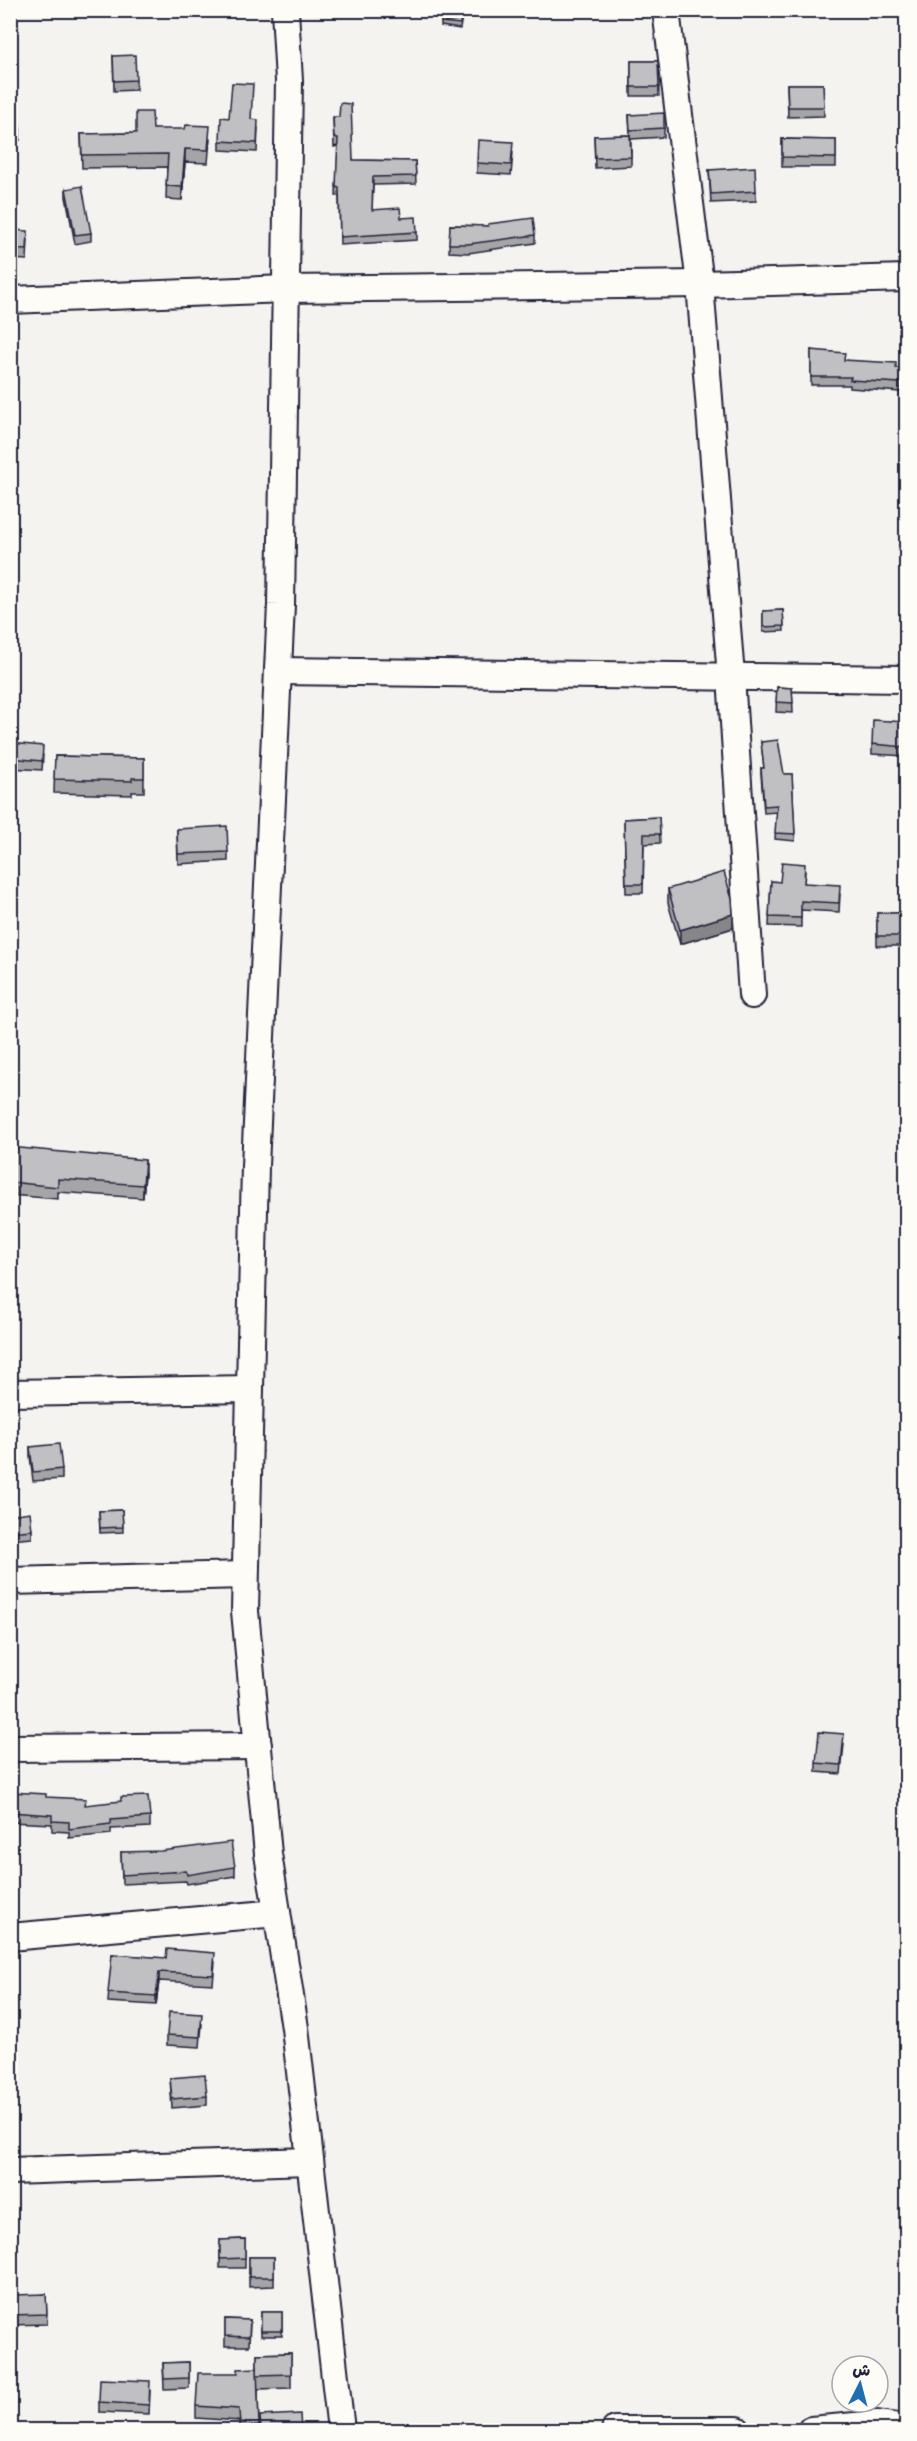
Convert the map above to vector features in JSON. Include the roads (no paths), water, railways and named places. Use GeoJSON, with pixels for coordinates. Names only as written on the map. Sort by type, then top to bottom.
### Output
{"type":"FeatureCollection","features":[{"type":"Feature","properties":{"kind":"street"},"geometry":{"type":"LineString","coordinates":[[285,10],[289,81],[278,671],[255,1166],[244,1611],[268,1854],[295,2028],[341,2430]]}},
{"type":"Feature","properties":{"kind":"street"},"geometry":{"type":"LineString","coordinates":[[666,10],[700,284],[731,677],[752,995]]}},
{"type":"Feature","properties":{"kind":"street"},"geometry":{"type":"LineString","coordinates":[[10,300],[286,289],[700,284],[906,278]]}},
{"type":"Feature","properties":{"kind":"street"},"geometry":{"type":"LineString","coordinates":[[278,671],[906,679]]}},
{"type":"Feature","properties":{"kind":"street"},"geometry":{"type":"LineString","coordinates":[[10,1393],[250,1389]]}},
{"type":"Feature","properties":{"kind":"street"},"geometry":{"type":"LineString","coordinates":[[10,1581],[245,1575]]}},
{"type":"Feature","properties":{"kind":"street"},"geometry":{"type":"LineString","coordinates":[[10,1748],[258,1746]]}},
{"type":"Feature","properties":{"kind":"street"},"geometry":{"type":"LineString","coordinates":[[10,1937],[277,1913]]}},
{"type":"Feature","properties":{"kind":"street"},"geometry":{"type":"LineString","coordinates":[[10,2171],[310,2161]]}},
{"type":"Feature","properties":{"kind":"street"},"geometry":{"type":"LineString","coordinates":[[811,2430],[878,2424],[906,2428]]}},
{"type":"Feature","properties":{"kind":"street"},"geometry":{"type":"LineString","coordinates":[[615,2430],[736,2430]]}}]}
